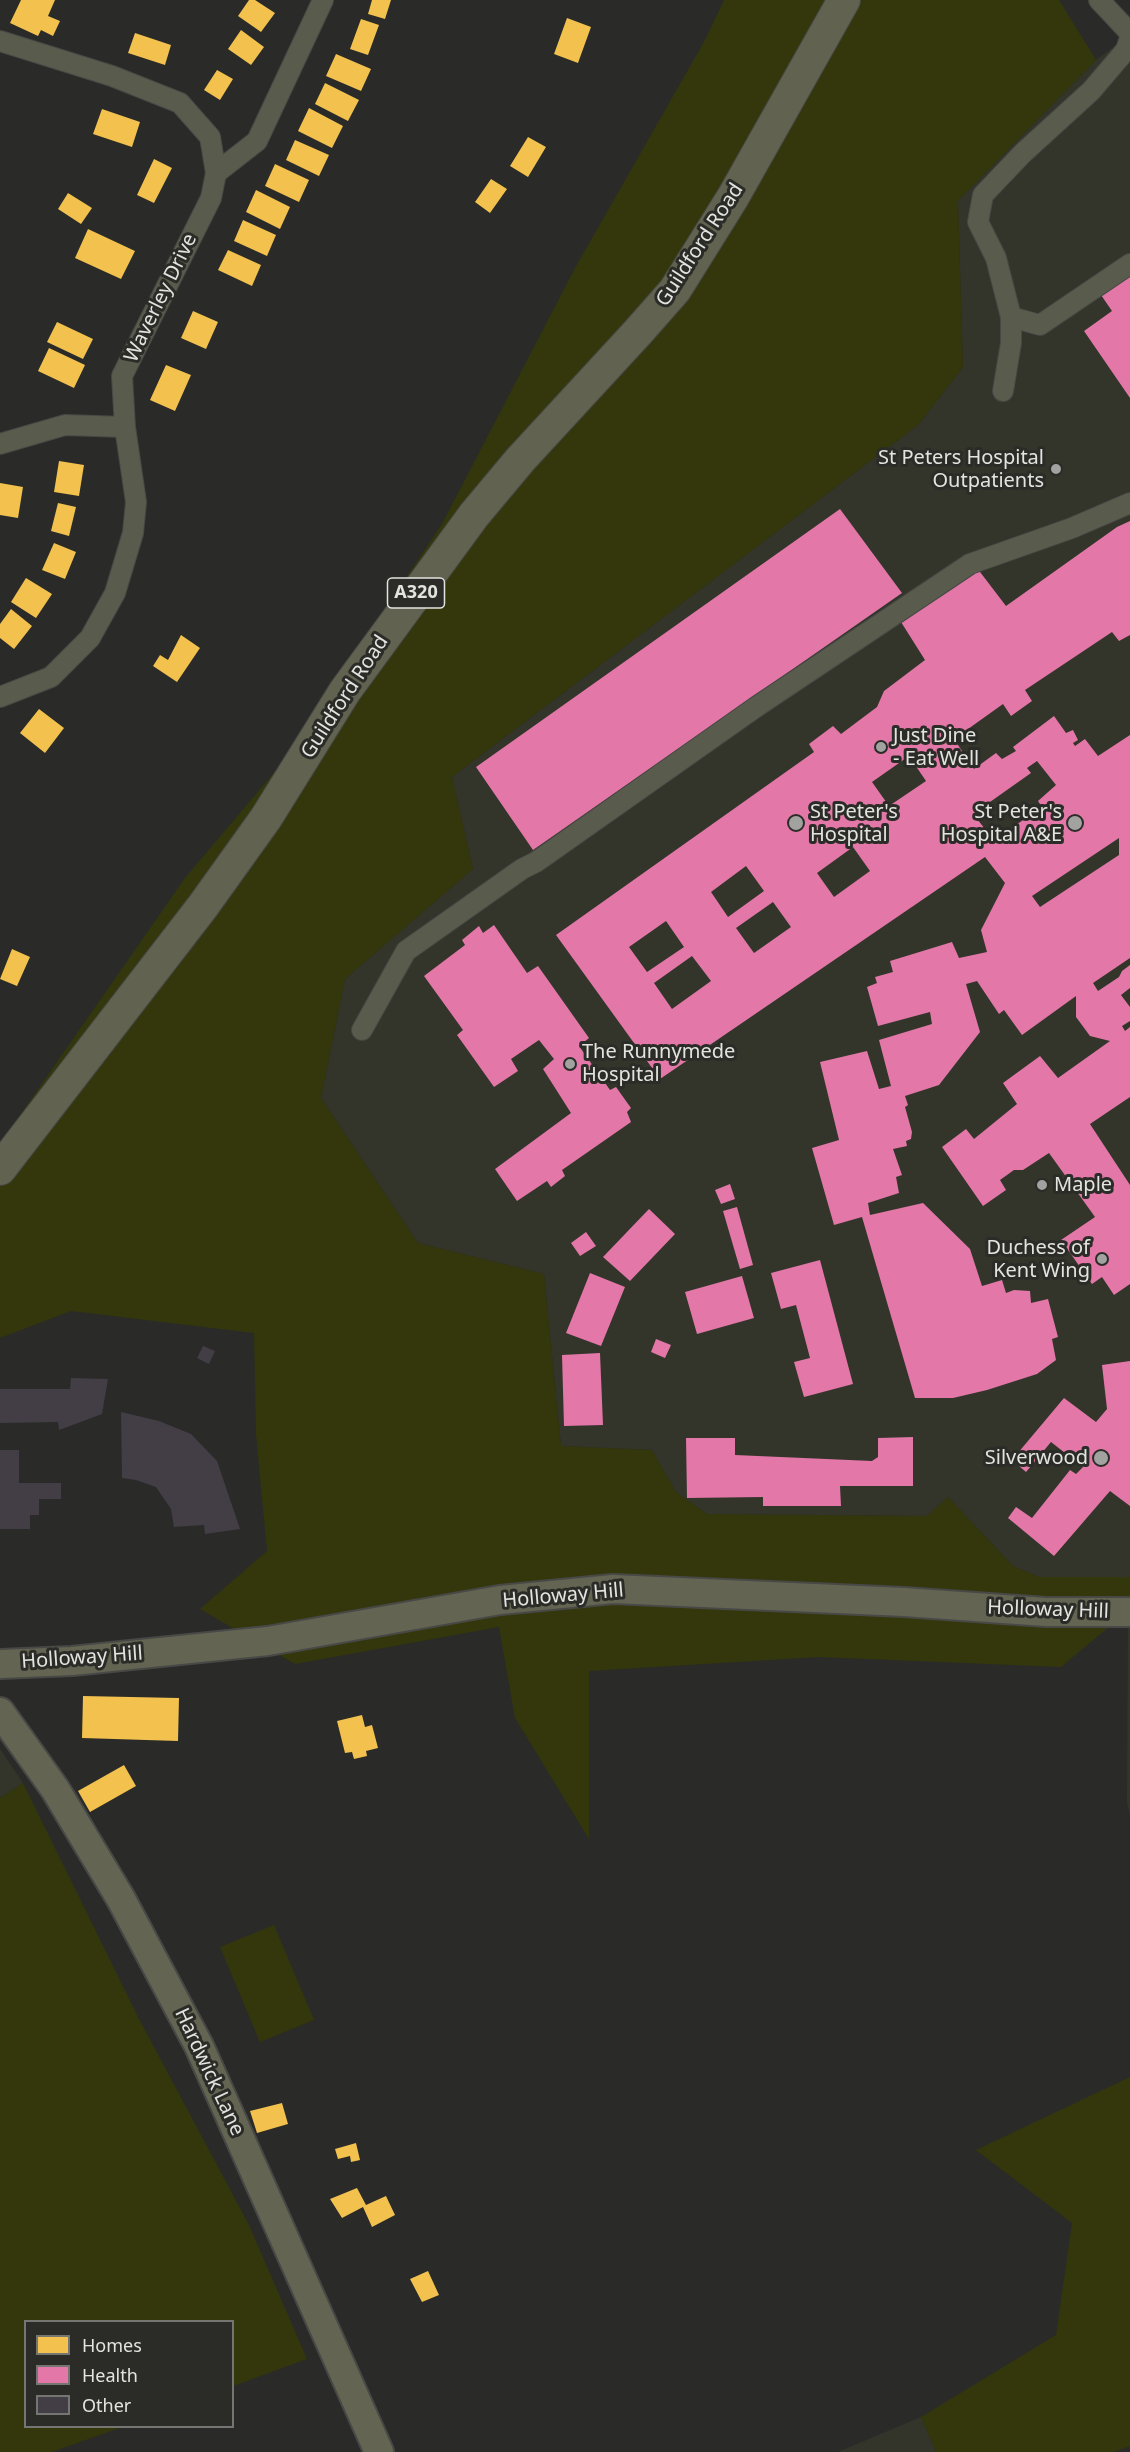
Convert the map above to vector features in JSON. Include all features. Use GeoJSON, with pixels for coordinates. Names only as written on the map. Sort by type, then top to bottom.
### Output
{"type":"FeatureCollection","features":[{"type":"Feature","properties":{"kind":"main road","name":"Guildford Road"},"geometry":{"type":"LineString","coordinates":[[0,1169],[203,906],[266,818],[345,691],[474,515],[520,460],[675,290],[733,196],[838,6]]}},
{"type":"Feature","properties":{"kind":"main road","name":"Holloway Hill"},"geometry":{"type":"LineString","coordinates":[[0,1664],[72,1661],[268,1641],[500,1600],[613,1588],[904,1602],[1046,1612],[1130,1611]]}},
{"type":"Feature","properties":{"kind":"main road","name":"Hardwick Lane"},"geometry":{"type":"LineString","coordinates":[[0,1712],[55,1789],[115,1889],[199,2046],[379,2452]]}},
{"type":"Feature","properties":{"kind":"street"},"geometry":{"type":"LineString","coordinates":[[216,173],[257,141],[323,0]]}},
{"type":"Feature","properties":{"kind":"street"},"geometry":{"type":"LineString","coordinates":[[1099,0],[1130,33]]}},
{"type":"Feature","properties":{"kind":"street"},"geometry":{"type":"LineString","coordinates":[[1003,391],[1011,343],[1011,317],[996,258],[978,222],[983,195],[1023,153],[1091,91],[1126,50],[1130,38]]}},
{"type":"Feature","properties":{"kind":"street","name":"Waverley Drive"},"geometry":{"type":"LineString","coordinates":[[0,41],[112,76],[180,104],[210,137],[216,173],[211,198],[122,376],[125,427],[136,502],[133,533],[115,593],[90,638],[51,677],[0,697]]}},
{"type":"Feature","properties":{"kind":"street"},"geometry":{"type":"LineString","coordinates":[[1011,317],[1040,325],[1130,264]]}},
{"type":"Feature","properties":{"kind":"street"},"geometry":{"type":"LineString","coordinates":[[0,444],[65,425],[125,427]]}},
{"type":"Feature","properties":{"kind":"street"},"geometry":{"type":"LineString","coordinates":[[362,1030],[406,951],[756,707],[970,564],[1068,529],[1130,503]]}},
{"type":"Feature","properties":{"kind":"shaded area","name":"St Peter's Hospital"},"geometry":{"type":"Polygon","coordinates":[[[1130,35],[1130,1577],[1039,1577],[1013,1566],[948,1497],[927,1516],[707,1514],[676,1492],[652,1450],[561,1446],[544,1274],[418,1243],[321,1098],[345,979],[473,869],[452,777],[918,425],[963,367],[958,201],[1096,60],[1130,35]]]}},
{"type":"Feature","properties":{"kind":"shaded area"},"geometry":{"type":"Polygon","coordinates":[[[1128,1624],[1130,1624],[1130,1815],[1127,1802],[1128,1624]]]}},
{"type":"Feature","properties":{"kind":"shaded area"},"geometry":{"type":"Polygon","coordinates":[[[0,1749],[23,1783],[0,1798],[0,1749]]]}},
{"type":"Feature","properties":{"kind":"shaded area"},"geometry":{"type":"Polygon","coordinates":[[[921,2417],[936,2452],[838,2452],[921,2417]]]}},
{"type":"Feature","properties":{"kind":"green space"},"geometry":{"type":"Polygon","coordinates":[[[724,0],[1059,0],[1096,60],[958,201],[963,367],[918,425],[452,777],[473,869],[345,979],[321,1098],[418,1243],[544,1274],[561,1446],[652,1450],[676,1492],[707,1514],[927,1516],[948,1497],[1013,1566],[1039,1577],[1130,1577],[1130,1609],[1061,1667],[819,1657],[589,1671],[589,1839],[515,1718],[499,1627],[295,1664],[200,1609],[267,1551],[256,1434],[254,1333],[71,1311],[0,1338],[0,1144],[185,878],[278,768],[442,524],[575,268],[705,40],[724,0]]]}},
{"type":"Feature","properties":{"kind":"green space"},"geometry":{"type":"Polygon","coordinates":[[[23,1783],[138,2017],[249,2225],[307,2359],[234,2386],[234,2320],[24,2320],[24,2428],[119,2428],[52,2452],[0,2452],[0,1798],[23,1783]]]}},
{"type":"Feature","properties":{"kind":"green space"},"geometry":{"type":"Polygon","coordinates":[[[274,1925],[314,2020],[260,2042],[220,1947],[274,1925]]]}},
{"type":"Feature","properties":{"kind":"green space"},"geometry":{"type":"Polygon","coordinates":[[[1130,2077],[1130,2446],[1114,2452],[936,2452],[921,2417],[1056,2335],[1072,2223],[976,2150],[1130,2077]]]}},
{"type":"Feature","properties":{"kind":"building: Homes"},"geometry":{"type":"Polygon","coordinates":[[[21,0],[55,0],[48,16],[60,21],[53,36],[41,30],[38,36],[10,23],[21,0]]]}},
{"type":"Feature","properties":{"kind":"building: Homes"},"geometry":{"type":"Polygon","coordinates":[[[249,0],[255,0],[275,13],[261,32],[238,16],[249,0]]]}},
{"type":"Feature","properties":{"kind":"building: Homes"},"geometry":{"type":"Polygon","coordinates":[[[372,0],[391,0],[385,19],[368,14],[372,0]]]}},
{"type":"Feature","properties":{"kind":"building: Homes"},"geometry":{"type":"Polygon","coordinates":[[[567,18],[591,27],[578,63],[554,54],[567,18]]]}},
{"type":"Feature","properties":{"kind":"building: Homes"},"geometry":{"type":"Polygon","coordinates":[[[361,19],[379,25],[368,55],[350,49],[361,19]]]}},
{"type":"Feature","properties":{"kind":"building: Homes"},"geometry":{"type":"Polygon","coordinates":[[[241,30],[264,47],[251,65],[228,49],[241,30]]]}},
{"type":"Feature","properties":{"kind":"building: Homes"},"geometry":{"type":"Polygon","coordinates":[[[135,33],[171,45],[165,65],[128,53],[135,33]]]}},
{"type":"Feature","properties":{"kind":"building: Homes"},"geometry":{"type":"Polygon","coordinates":[[[336,54],[371,69],[361,91],[326,76],[336,54]]]}},
{"type":"Feature","properties":{"kind":"building: Homes"},"geometry":{"type":"Polygon","coordinates":[[[217,70],[233,79],[220,100],[204,90],[217,70]]]}},
{"type":"Feature","properties":{"kind":"building: Homes"},"geometry":{"type":"Polygon","coordinates":[[[325,83],[359,100],[348,121],[315,104],[325,83]]]}},
{"type":"Feature","properties":{"kind":"building: Homes"},"geometry":{"type":"Polygon","coordinates":[[[309,108],[343,126],[332,148],[298,131],[309,108]]]}},
{"type":"Feature","properties":{"kind":"building: Homes"},"geometry":{"type":"Polygon","coordinates":[[[102,109],[140,122],[132,147],[93,134],[102,109]]]}},
{"type":"Feature","properties":{"kind":"building: Homes"},"geometry":{"type":"Polygon","coordinates":[[[528,137],[546,147],[528,177],[510,166],[528,137]]]}},
{"type":"Feature","properties":{"kind":"building: Homes"},"geometry":{"type":"Polygon","coordinates":[[[295,140],[329,155],[319,176],[286,160],[295,140]]]}},
{"type":"Feature","properties":{"kind":"building: Homes"},"geometry":{"type":"Polygon","coordinates":[[[154,159],[172,168],[154,203],[137,195],[154,159]]]}},
{"type":"Feature","properties":{"kind":"building: Homes"},"geometry":{"type":"Polygon","coordinates":[[[275,164],[309,180],[299,202],[265,186],[275,164]]]}},
{"type":"Feature","properties":{"kind":"building: Homes"},"geometry":{"type":"Polygon","coordinates":[[[491,179],[507,189],[490,213],[475,202],[491,179]]]}},
{"type":"Feature","properties":{"kind":"building: Homes"},"geometry":{"type":"Polygon","coordinates":[[[256,190],[290,207],[280,229],[246,212],[256,190]]]}},
{"type":"Feature","properties":{"kind":"building: Homes"},"geometry":{"type":"Polygon","coordinates":[[[68,193],[92,208],[81,224],[58,209],[68,193]]]}},
{"type":"Feature","properties":{"kind":"building: Homes"},"geometry":{"type":"Polygon","coordinates":[[[243,220],[276,235],[267,256],[234,241],[243,220]]]}},
{"type":"Feature","properties":{"kind":"building: Homes"},"geometry":{"type":"Polygon","coordinates":[[[88,229],[135,251],[121,279],[75,258],[88,229]]]}},
{"type":"Feature","properties":{"kind":"building: Homes"},"geometry":{"type":"Polygon","coordinates":[[[228,250],[261,265],[252,286],[218,270],[228,250]]]}},
{"type":"Feature","properties":{"kind":"building: Homes"},"geometry":{"type":"Polygon","coordinates":[[[193,311],[218,322],[206,349],[181,338],[193,311]]]}},
{"type":"Feature","properties":{"kind":"building: Homes"},"geometry":{"type":"Polygon","coordinates":[[[57,322],[93,339],[83,359],[47,342],[57,322]]]}},
{"type":"Feature","properties":{"kind":"building: Homes"},"geometry":{"type":"Polygon","coordinates":[[[49,348],[85,365],[74,388],[38,371],[49,348]]]}},
{"type":"Feature","properties":{"kind":"building: Homes"},"geometry":{"type":"Polygon","coordinates":[[[166,365],[191,375],[175,411],[150,400],[166,365]]]}},
{"type":"Feature","properties":{"kind":"building: Homes"},"geometry":{"type":"Polygon","coordinates":[[[59,461],[84,465],[79,496],[54,492],[59,461]]]}},
{"type":"Feature","properties":{"kind":"building: Homes"},"geometry":{"type":"Polygon","coordinates":[[[0,483],[23,487],[18,518],[0,515],[0,483]]]}},
{"type":"Feature","properties":{"kind":"building: Homes"},"geometry":{"type":"Polygon","coordinates":[[[58,503],[76,507],[69,536],[51,531],[58,503]]]}},
{"type":"Feature","properties":{"kind":"building: Homes"},"geometry":{"type":"Polygon","coordinates":[[[54,543],[76,552],[65,579],[42,570],[54,543]]]}},
{"type":"Feature","properties":{"kind":"building: Homes"},"geometry":{"type":"Polygon","coordinates":[[[26,578],[52,594],[36,618],[11,602],[26,578]]]}},
{"type":"Feature","properties":{"kind":"building: Homes"},"geometry":{"type":"Polygon","coordinates":[[[11,609],[32,626],[14,649],[0,638],[0,624],[11,609]]]}},
{"type":"Feature","properties":{"kind":"building: Homes"},"geometry":{"type":"Polygon","coordinates":[[[181,635],[200,648],[177,682],[153,666],[160,655],[168,660],[181,635]]]}},
{"type":"Feature","properties":{"kind":"building: Homes"},"geometry":{"type":"Polygon","coordinates":[[[39,709],[64,728],[45,753],[20,733],[39,709]]]}},
{"type":"Feature","properties":{"kind":"building: Homes"},"geometry":{"type":"Polygon","coordinates":[[[12,949],[30,957],[17,986],[0,979],[12,949]]]}},
{"type":"Feature","properties":{"kind":"building: Homes"},"geometry":{"type":"Polygon","coordinates":[[[83,1696],[179,1698],[178,1741],[82,1738],[83,1696]]]}},
{"type":"Feature","properties":{"kind":"building: Homes"},"geometry":{"type":"Polygon","coordinates":[[[362,1715],[365,1727],[372,1725],[378,1748],[366,1751],[367,1756],[354,1759],[352,1752],[345,1753],[337,1721],[362,1715]]]}},
{"type":"Feature","properties":{"kind":"building: Homes"},"geometry":{"type":"Polygon","coordinates":[[[124,1765],[136,1786],[90,1812],[78,1791],[124,1765]]]}},
{"type":"Feature","properties":{"kind":"building: Homes"},"geometry":{"type":"Polygon","coordinates":[[[282,2103],[288,2124],[257,2133],[250,2111],[282,2103]]]}},
{"type":"Feature","properties":{"kind":"building: Homes"},"geometry":{"type":"Polygon","coordinates":[[[356,2143],[360,2160],[351,2162],[350,2156],[338,2159],[335,2149],[356,2143]]]}},
{"type":"Feature","properties":{"kind":"building: Homes"},"geometry":{"type":"Polygon","coordinates":[[[357,2188],[366,2205],[386,2196],[395,2215],[372,2227],[363,2207],[342,2218],[330,2199],[357,2188]]]}},
{"type":"Feature","properties":{"kind":"building: Homes"},"geometry":{"type":"Polygon","coordinates":[[[428,2271],[439,2295],[422,2302],[410,2279],[428,2271]]]}},
{"type":"Feature","properties":{"kind":"building: Health"},"geometry":{"type":"Polygon","coordinates":[[[1130,274],[1130,398],[1084,331],[1112,311],[1101,295],[1130,274]]]}},
{"type":"Feature","properties":{"kind":"building: Health"},"geometry":{"type":"Polygon","coordinates":[[[840,509],[902,593],[533,850],[476,767],[840,509]]]}},
{"type":"Feature","properties":{"kind":"building: Health"},"geometry":{"type":"Polygon","coordinates":[[[1130,521],[1130,635],[1119,641],[1112,632],[1025,690],[1032,701],[1011,716],[1003,704],[954,739],[974,769],[996,753],[1002,759],[1016,751],[1013,747],[1054,716],[1066,733],[1073,730],[1078,740],[1073,743],[1075,746],[1085,739],[1098,756],[1130,735],[1130,958],[1093,983],[1098,991],[1119,977],[1122,971],[1130,965],[1130,988],[1121,995],[1130,1007],[1130,1021],[1122,1026],[1125,1031],[1130,1027],[1130,1097],[1090,1124],[1130,1185],[1130,1284],[1114,1295],[1102,1277],[1092,1284],[1061,1240],[1095,1217],[1049,1153],[1023,1170],[1014,1170],[1000,1180],[1006,1190],[983,1206],[942,1147],[966,1129],[974,1139],[1017,1104],[1003,1083],[1040,1056],[1058,1078],[1110,1041],[1090,1036],[1076,1017],[1076,996],[1022,1035],[1004,1010],[999,1014],[977,981],[966,984],[980,1032],[939,1085],[905,1096],[908,1105],[905,1107],[912,1132],[911,1139],[906,1141],[907,1146],[893,1149],[902,1175],[896,1177],[899,1193],[868,1203],[870,1215],[923,1203],[970,1249],[982,1286],[1002,1280],[1006,1293],[1014,1290],[1030,1291],[1031,1303],[1048,1299],[1058,1337],[1052,1339],[1056,1360],[1037,1374],[987,1390],[953,1398],[915,1398],[862,1217],[834,1225],[812,1148],[839,1140],[820,1062],[867,1051],[879,1089],[891,1086],[879,1040],[932,1024],[930,1012],[878,1026],[867,987],[877,983],[875,977],[893,972],[890,961],[952,942],[959,958],[987,952],[981,930],[1005,883],[985,857],[660,1079],[556,935],[814,752],[809,744],[833,726],[841,734],[877,707],[884,691],[925,660],[901,622],[977,568],[1006,606],[1117,527],[1130,521]],[[909,756],[872,782],[889,806],[926,781],[909,756]],[[1037,761],[1027,768],[1031,773],[973,814],[994,840],[1042,807],[1038,801],[1056,785],[1037,761]],[[1119,838],[1032,896],[1040,907],[1119,855],[1119,838]],[[853,847],[817,873],[834,897],[870,871],[853,847]],[[746,866],[711,892],[728,917],[764,891],[746,866]],[[773,902],[736,928],[754,953],[791,927],[773,902]],[[666,921],[629,947],[647,972],[684,947],[666,921]],[[692,956],[654,983],[672,1009],[711,981],[692,956]]]}},
{"type":"Feature","properties":{"kind":"building: Health","name":"The Runnymede Hospital"},"geometry":{"type":"Polygon","coordinates":[[[494,925],[527,973],[538,966],[589,1038],[579,1046],[610,1090],[616,1087],[631,1108],[627,1112],[631,1122],[562,1170],[565,1176],[551,1187],[547,1181],[517,1201],[495,1169],[571,1113],[543,1069],[554,1059],[539,1040],[511,1059],[518,1071],[494,1087],[457,1035],[463,1030],[424,976],[465,945],[462,940],[479,926],[483,933],[494,925]]]}},
{"type":"Feature","properties":{"kind":"building: Health"},"geometry":{"type":"Polygon","coordinates":[[[730,1184],[735,1199],[721,1204],[715,1190],[730,1184]]]}},
{"type":"Feature","properties":{"kind":"building: Health"},"geometry":{"type":"Polygon","coordinates":[[[737,1207],[753,1265],[740,1269],[723,1211],[737,1207]]]}},
{"type":"Feature","properties":{"kind":"building: Health"},"geometry":{"type":"Polygon","coordinates":[[[649,1209],[675,1234],[630,1281],[603,1257],[649,1209]]]}},
{"type":"Feature","properties":{"kind":"building: Health"},"geometry":{"type":"Polygon","coordinates":[[[586,1232],[596,1246],[580,1256],[571,1243],[586,1232]]]}},
{"type":"Feature","properties":{"kind":"building: Health"},"geometry":{"type":"Polygon","coordinates":[[[820,1260],[853,1384],[804,1397],[794,1362],[810,1358],[796,1305],[781,1309],[771,1273],[820,1260]]]}},
{"type":"Feature","properties":{"kind":"building: Health"},"geometry":{"type":"Polygon","coordinates":[[[590,1273],[625,1287],[601,1346],[566,1333],[590,1273]]]}},
{"type":"Feature","properties":{"kind":"building: Health"},"geometry":{"type":"Polygon","coordinates":[[[742,1276],[754,1318],[697,1334],[685,1292],[742,1276]]]}},
{"type":"Feature","properties":{"kind":"building: Health"},"geometry":{"type":"Polygon","coordinates":[[[656,1339],[671,1345],[665,1358],[651,1352],[656,1339]]]}},
{"type":"Feature","properties":{"kind":"building: Health"},"geometry":{"type":"Polygon","coordinates":[[[600,1353],[603,1425],[564,1426],[562,1355],[600,1353]]]}},
{"type":"Feature","properties":{"kind":"building: Health","name":"Silverwood"},"geometry":{"type":"Polygon","coordinates":[[[1130,1361],[1130,1506],[1110,1491],[1054,1556],[1008,1518],[1016,1507],[1032,1518],[1070,1470],[1076,1474],[1083,1467],[1051,1442],[1026,1472],[1012,1460],[1064,1398],[1096,1422],[1107,1409],[1102,1365],[1130,1361]]]}},
{"type":"Feature","properties":{"kind":"building: Health"},"geometry":{"type":"Polygon","coordinates":[[[913,1437],[913,1486],[840,1486],[841,1506],[763,1506],[763,1497],[687,1498],[686,1438],[735,1438],[735,1455],[872,1461],[878,1457],[878,1438],[913,1437]]]}},
{"type":"Feature","properties":{"kind":"building: Other"},"geometry":{"type":"Polygon","coordinates":[[[203,1346],[215,1351],[209,1364],[197,1358],[203,1346]]]}},
{"type":"Feature","properties":{"kind":"building: Other"},"geometry":{"type":"Polygon","coordinates":[[[71,1378],[108,1379],[102,1414],[59,1430],[58,1422],[0,1423],[0,1389],[70,1389],[71,1378]]]}},
{"type":"Feature","properties":{"kind":"building: Other"},"geometry":{"type":"Polygon","coordinates":[[[121,1412],[159,1421],[191,1434],[217,1461],[240,1529],[205,1534],[204,1525],[174,1527],[171,1509],[156,1487],[122,1478],[121,1412]]]}},
{"type":"Feature","properties":{"kind":"building: Other"},"geometry":{"type":"Polygon","coordinates":[[[0,1450],[19,1450],[19,1483],[61,1483],[61,1499],[39,1499],[39,1515],[30,1515],[30,1529],[0,1529],[0,1450]]]}},
{"type":"Feature","properties":{"kind":"place","name":"St Peters Hospital Outpatients"},"geometry":{"type":"Point","coordinates":[1056,469]}},
{"type":"Feature","properties":{"kind":"place","name":"Just Dine - Eat Well"},"geometry":{"type":"Point","coordinates":[881,747]}},
{"type":"Feature","properties":{"kind":"place","name":"St Peter's Hospital"},"geometry":{"type":"Point","coordinates":[796,823]}},
{"type":"Feature","properties":{"kind":"place","name":"St Peter's Hospital A&E"},"geometry":{"type":"Point","coordinates":[1075,823]}},
{"type":"Feature","properties":{"kind":"place","name":"The Runnymede Hospital"},"geometry":{"type":"Point","coordinates":[570,1064]}},
{"type":"Feature","properties":{"kind":"place","name":"Maple"},"geometry":{"type":"Point","coordinates":[1042,1185]}},
{"type":"Feature","properties":{"kind":"place","name":"Duchess of Kent Wing"},"geometry":{"type":"Point","coordinates":[1102,1259]}},
{"type":"Feature","properties":{"kind":"place","name":"Silverwood"},"geometry":{"type":"Point","coordinates":[1101,1458]}}]}
